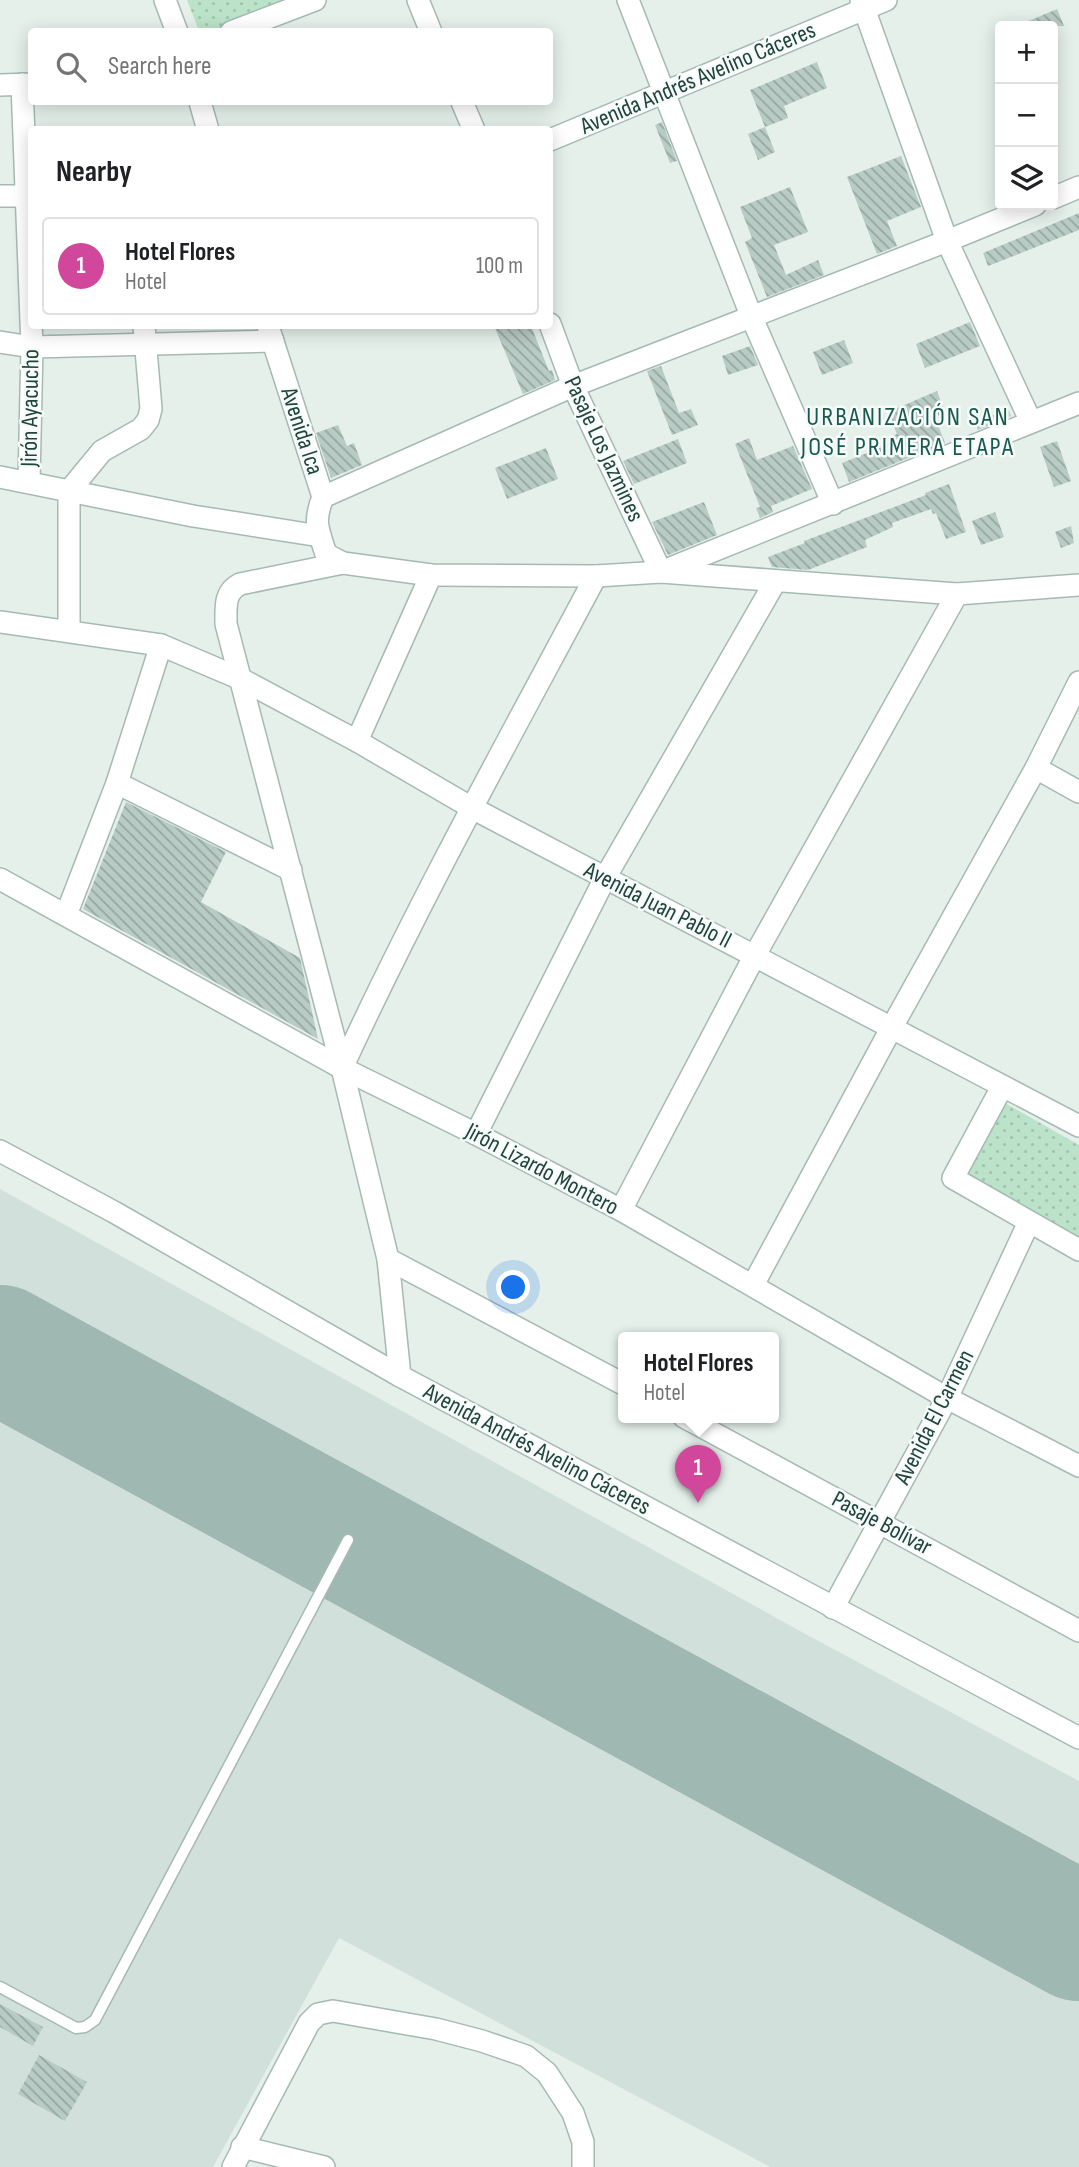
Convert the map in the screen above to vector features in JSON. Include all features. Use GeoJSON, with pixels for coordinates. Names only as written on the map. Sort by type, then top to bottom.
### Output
{"type":"FeatureCollection","features":[{"type":"Feature","properties":{"kind":"street"},"geometry":{"type":"LineString","coordinates":[[165,0],[176,28]]}},
{"type":"Feature","properties":{"kind":"street"},"geometry":{"type":"LineString","coordinates":[[242,28],[315,0]]}},
{"type":"Feature","properties":{"kind":"street"},"geometry":{"type":"LineString","coordinates":[[418,0],[429,28]]}},
{"type":"Feature","properties":{"kind":"street"},"geometry":{"type":"LineString","coordinates":[[628,0],[752,318],[833,504]]}},
{"type":"Feature","properties":{"kind":"street","name":"Avenida Andrés Avelino Cáceres"},"geometry":{"type":"LineString","coordinates":[[553,139],[863,4],[886,0]]}},
{"type":"Feature","properties":{"kind":"street"},"geometry":{"type":"LineString","coordinates":[[863,4],[947,241],[1031,422]]}},
{"type":"Feature","properties":{"kind":"street"},"geometry":{"type":"LineString","coordinates":[[0,85],[27,84]]}},
{"type":"Feature","properties":{"kind":"street","name":"Jirón Ayacucho"},"geometry":{"type":"LineString","coordinates":[[27,84],[28,140]]}},
{"type":"Feature","properties":{"kind":"street"},"geometry":{"type":"LineString","coordinates":[[201,105],[207,126]]}},
{"type":"Feature","properties":{"kind":"street"},"geometry":{"type":"LineString","coordinates":[[463,105],[472,126]]}},
{"type":"Feature","properties":{"kind":"street"},"geometry":{"type":"LineString","coordinates":[[1058,196],[1079,187]]}},
{"type":"Feature","properties":{"kind":"street"},"geometry":{"type":"LineString","coordinates":[[0,196],[28,196]]}},
{"type":"Feature","properties":{"kind":"street"},"geometry":{"type":"LineString","coordinates":[[323,497],[573,386],[1023,210]]}},
{"type":"Feature","properties":{"kind":"street","name":"Jirón Ayacucho"},"geometry":{"type":"LineString","coordinates":[[29,481],[32,329]]}},
{"type":"Feature","properties":{"kind":"street","name":"Pasaje Los Jazmines"},"geometry":{"type":"LineString","coordinates":[[552,329],[573,386],[661,572]]}},
{"type":"Feature","properties":{"kind":"street"},"geometry":{"type":"LineString","coordinates":[[0,342],[32,347],[145,335],[270,333]]}},
{"type":"Feature","properties":{"kind":"street","name":"Avenida Ica"},"geometry":{"type":"LineString","coordinates":[[270,333],[323,497],[315,516],[320,536]]}},
{"type":"Feature","properties":{"kind":"street"},"geometry":{"type":"LineString","coordinates":[[69,631],[69,491],[102,451],[141,429],[148,420],[151,410],[145,335]]}},
{"type":"Feature","properties":{"kind":"street"},"geometry":{"type":"LineString","coordinates":[[661,572],[1079,403]]}},
{"type":"Feature","properties":{"kind":"street"},"geometry":{"type":"LineString","coordinates":[[0,477],[193,516],[320,536],[326,554],[343,564]]}},
{"type":"Feature","properties":{"kind":"street"},"geometry":{"type":"LineString","coordinates":[[400,1376],[388,1259],[342,1068],[226,624],[226,601],[232,588],[261,579],[343,564],[431,575],[596,576],[661,572],[957,594],[1079,585]]}},
{"type":"Feature","properties":{"kind":"street"},"geometry":{"type":"LineString","coordinates":[[357,741],[431,575]]}},
{"type":"Feature","properties":{"kind":"street"},"geometry":{"type":"LineString","coordinates":[[342,1068],[369,1009],[472,808],[596,576]]}},
{"type":"Feature","properties":{"kind":"street"},"geometry":{"type":"LineString","coordinates":[[476,1134],[605,878],[775,582]]}},
{"type":"Feature","properties":{"kind":"street"},"geometry":{"type":"LineString","coordinates":[[621,1210],[755,956],[957,594]]}},
{"type":"Feature","properties":{"kind":"street","name":"Avenida Juan Pablo II"},"geometry":{"type":"LineString","coordinates":[[0,622],[161,645],[241,679],[357,741],[472,808],[1079,1125]]}},
{"type":"Feature","properties":{"kind":"street"},"geometry":{"type":"LineString","coordinates":[[66,915],[117,783],[161,645]]}},
{"type":"Feature","properties":{"kind":"street"},"geometry":{"type":"LineString","coordinates":[[753,1285],[1036,768],[1079,682]]}},
{"type":"Feature","properties":{"kind":"street"},"geometry":{"type":"LineString","coordinates":[[1036,768],[1079,792]]}},
{"type":"Feature","properties":{"kind":"street"},"geometry":{"type":"LineString","coordinates":[[117,783],[291,870]]}},
{"type":"Feature","properties":{"kind":"street","name":"Jirón Lizardo Montero"},"geometry":{"type":"LineString","coordinates":[[0,879],[342,1068],[621,1210],[947,1398],[1079,1466]]}},
{"type":"Feature","properties":{"kind":"street"},"geometry":{"type":"LineString","coordinates":[[1002,1087],[953,1178],[1079,1250]]}},
{"type":"Feature","properties":{"kind":"street","name":"Avenida Andrés Avelino Cáceres"},"geometry":{"type":"LineString","coordinates":[[0,1151],[114,1212],[400,1376],[1079,1738]]}},
{"type":"Feature","properties":{"kind":"street","name":"Avenida El Carmen"},"geometry":{"type":"LineString","coordinates":[[833,1608],[947,1398],[1029,1222]]}},
{"type":"Feature","properties":{"kind":"street"},"geometry":{"type":"LineString","coordinates":[[388,1259],[618,1381]]}},
{"type":"Feature","properties":{"kind":"street","name":"Pasaje Bolívar"},"geometry":{"type":"LineString","coordinates":[[695,1423],[1079,1631]]}},
{"type":"Feature","properties":{"kind":"street"},"geometry":{"type":"LineString","coordinates":[[233,2167],[309,2023],[318,2014],[333,2011],[436,2029],[482,2040],[526,2056],[547,2073],[573,2113],[583,2142],[583,2167]]}},
{"type":"Feature","properties":{"kind":"street"},"geometry":{"type":"LineString","coordinates":[[242,2147],[324,2167]]}},
{"type":"Feature","properties":{"kind":"lane"},"geometry":{"type":"LineString","coordinates":[[0,1987],[76,2028],[85,2028],[95,2020],[348,1540]]}},
{"type":"Feature","properties":{"kind":"shaded area"},"geometry":{"type":"Polygon","coordinates":[[[0,1189],[800,1631],[1079,1781],[1079,2167],[770,2167],[339,1938],[213,2167],[0,2167],[0,1189]]]}},
{"type":"Feature","properties":{"kind":"green space"},"geometry":{"type":"Polygon","coordinates":[[[187,0],[295,0],[226,28],[198,28],[187,0]]]}},
{"type":"Feature","properties":{"kind":"green space"},"geometry":{"type":"Polygon","coordinates":[[[1005,1103],[1079,1145],[1079,1241],[964,1176],[1005,1103]]]}},
{"type":"Feature","properties":{"kind":"building"},"geometry":{"type":"Polygon","coordinates":[[[1057,9],[1064,26],[1058,26],[1058,21],[1029,21],[1057,9]]]}},
{"type":"Feature","properties":{"kind":"building"},"geometry":{"type":"Polygon","coordinates":[[[817,62],[827,88],[784,106],[788,118],[765,127],[750,90],[817,62]]]}},
{"type":"Feature","properties":{"kind":"building"},"geometry":{"type":"Polygon","coordinates":[[[662,122],[677,161],[670,163],[655,125],[662,122]]]}},
{"type":"Feature","properties":{"kind":"building"},"geometry":{"type":"Polygon","coordinates":[[[765,127],[775,152],[758,160],[748,134],[765,127]]]}},
{"type":"Feature","properties":{"kind":"building"},"geometry":{"type":"Polygon","coordinates":[[[901,156],[921,207],[887,221],[897,246],[877,254],[847,177],[901,156]]]}},
{"type":"Feature","properties":{"kind":"building"},"geometry":{"type":"Polygon","coordinates":[[[790,187],[808,232],[774,245],[786,275],[818,260],[824,275],[767,297],[745,242],[752,238],[740,207],[790,187]]]}},
{"type":"Feature","properties":{"kind":"building"},"geometry":{"type":"Polygon","coordinates":[[[1079,213],[1079,230],[988,266],[983,253],[1079,213]]]}},
{"type":"Feature","properties":{"kind":"building"},"geometry":{"type":"Polygon","coordinates":[[[970,322],[980,346],[925,368],[916,344],[970,322]]]}},
{"type":"Feature","properties":{"kind":"building"},"geometry":{"type":"Polygon","coordinates":[[[495,329],[532,329],[549,371],[552,370],[555,380],[523,394],[495,329]]]}},
{"type":"Feature","properties":{"kind":"building"},"geometry":{"type":"Polygon","coordinates":[[[844,340],[853,363],[822,375],[813,352],[844,340]]]}},
{"type":"Feature","properties":{"kind":"building"},"geometry":{"type":"Polygon","coordinates":[[[750,346],[758,365],[728,375],[722,356],[750,346]]]}},
{"type":"Feature","properties":{"kind":"building"},"geometry":{"type":"Polygon","coordinates":[[[661,366],[679,413],[691,409],[698,425],[672,435],[647,371],[661,366]]]}},
{"type":"Feature","properties":{"kind":"building"},"geometry":{"type":"Polygon","coordinates":[[[937,391],[945,413],[935,417],[945,443],[849,482],[842,463],[884,446],[882,441],[897,434],[888,412],[937,391]]]}},
{"type":"Feature","properties":{"kind":"building"},"geometry":{"type":"Polygon","coordinates":[[[1008,409],[1011,416],[978,430],[975,422],[1008,409]]]}},
{"type":"Feature","properties":{"kind":"building"},"geometry":{"type":"Polygon","coordinates":[[[338,425],[347,446],[354,443],[362,465],[331,478],[316,433],[338,425]]]}},
{"type":"Feature","properties":{"kind":"building"},"geometry":{"type":"Polygon","coordinates":[[[749,438],[757,460],[793,446],[812,489],[771,506],[773,512],[760,518],[756,508],[760,507],[735,444],[749,438]]]}},
{"type":"Feature","properties":{"kind":"building"},"geometry":{"type":"Polygon","coordinates":[[[678,439],[687,463],[634,484],[623,461],[678,439]]]}},
{"type":"Feature","properties":{"kind":"building"},"geometry":{"type":"Polygon","coordinates":[[[1057,441],[1071,481],[1054,487],[1040,447],[1057,441]]]}},
{"type":"Feature","properties":{"kind":"building"},"geometry":{"type":"Polygon","coordinates":[[[546,448],[558,479],[507,499],[495,468],[546,448]]]}},
{"type":"Feature","properties":{"kind":"building"},"geometry":{"type":"Polygon","coordinates":[[[949,484],[966,532],[946,539],[936,513],[933,514],[931,509],[892,523],[893,527],[865,540],[867,547],[808,570],[772,567],[768,557],[949,484]]]}},
{"type":"Feature","properties":{"kind":"building"},"geometry":{"type":"Polygon","coordinates":[[[704,502],[717,535],[668,555],[652,522],[704,502]]]}},
{"type":"Feature","properties":{"kind":"building"},"geometry":{"type":"Polygon","coordinates":[[[995,512],[1004,537],[981,545],[972,521],[995,512]]]}},
{"type":"Feature","properties":{"kind":"building"},"geometry":{"type":"Polygon","coordinates":[[[1071,526],[1074,543],[1061,548],[1055,532],[1071,526]]]}},
{"type":"Feature","properties":{"kind":"building"},"geometry":{"type":"Polygon","coordinates":[[[126,802],[226,852],[201,902],[300,958],[318,1039],[83,909],[126,802]]]}},
{"type":"Feature","properties":{"kind":"building"},"geometry":{"type":"Polygon","coordinates":[[[0,2004],[43,2027],[33,2046],[0,2027],[0,2004]]]}},
{"type":"Feature","properties":{"kind":"building"},"geometry":{"type":"Polygon","coordinates":[[[39,2055],[87,2082],[65,2121],[18,2094],[39,2055]]]}},
{"type":"Feature","properties":{"kind":"runway"},"geometry":{"type":"LineString","coordinates":[[0,1349],[1079,1937]]}},
{"type":"Feature","properties":{"kind":"place","name":"Hotel Flores"},"geometry":{"type":"Point","coordinates":[698,1503]}},
{"type":"Feature","properties":{"kind":"district","name":"URBANIZACIÓN SAN JOSÉ PRIMERA ETAPA"},"geometry":{"type":"Point","coordinates":[908,432]}}]}
